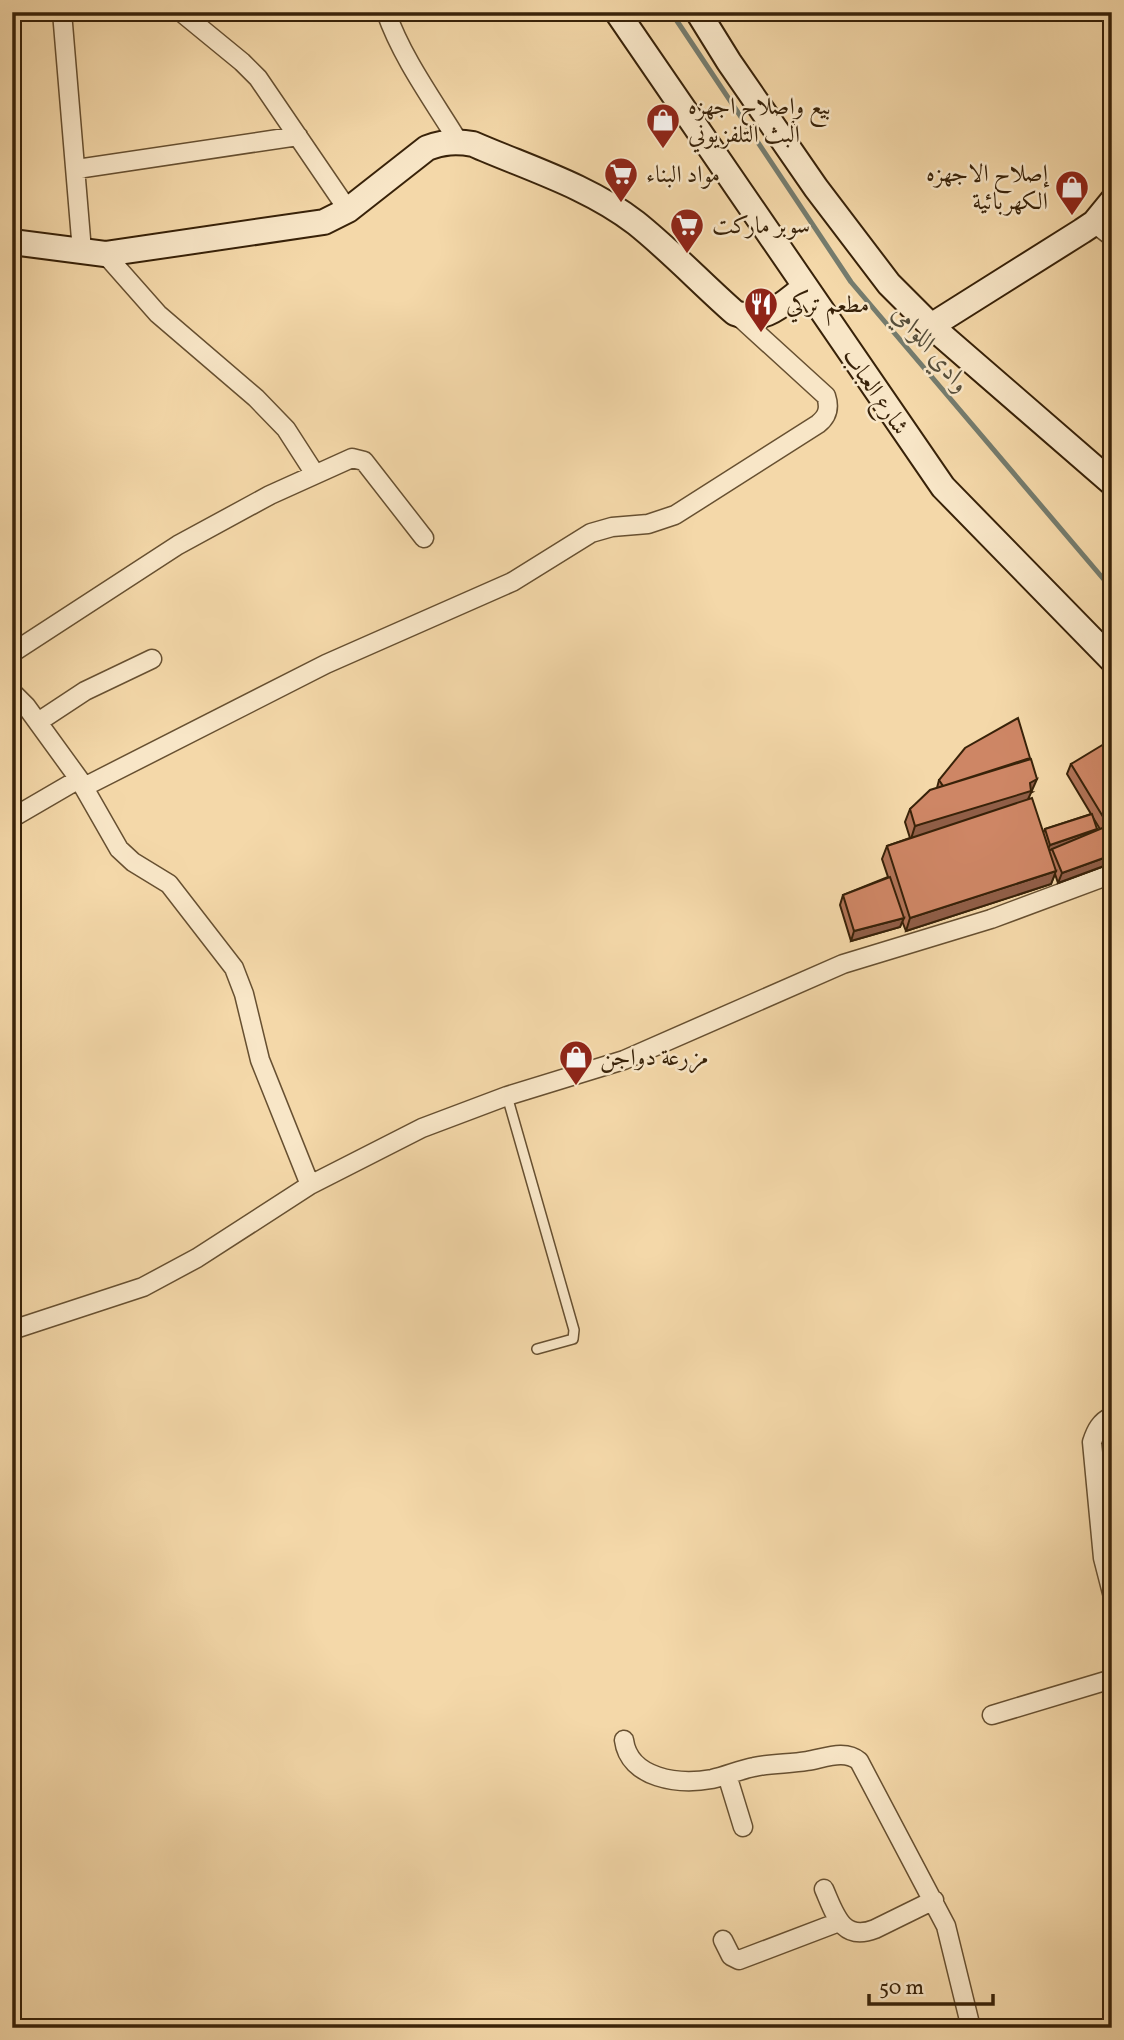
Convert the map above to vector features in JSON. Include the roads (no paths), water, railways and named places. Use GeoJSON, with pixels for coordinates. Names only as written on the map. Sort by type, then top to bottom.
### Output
{"type":"FeatureCollection","features":[{"type":"Feature","properties":{"kind":"street"},"geometry":{"type":"LineString","coordinates":[[62,12],[77,169],[93,253],[158,314],[256,398],[286,429],[315,474]]}},
{"type":"Feature","properties":{"kind":"street"},"geometry":{"type":"LineString","coordinates":[[181,12],[258,78],[348,209]]}},
{"type":"Feature","properties":{"kind":"street"},"geometry":{"type":"LineString","coordinates":[[386,12],[424,86],[458,141]]}},
{"type":"Feature","properties":{"kind":"street","name":"شارع العباب"},"geometry":{"type":"LineString","coordinates":[[617,12],[943,487],[1112,660]]}},
{"type":"Feature","properties":{"kind":"street"},"geometry":{"type":"LineString","coordinates":[[698,12],[816,188],[889,284],[931,326],[1112,483]]}},
{"type":"Feature","properties":{"kind":"street"},"geometry":{"type":"LineString","coordinates":[[77,169],[298,136]]}},
{"type":"Feature","properties":{"kind":"street"},"geometry":{"type":"LineString","coordinates":[[12,242],[93,253],[324,222],[348,209],[427,148],[442,142],[473,144],[568,183],[636,223],[826,396],[828,412],[818,424],[675,515],[648,524],[612,527],[591,533],[512,582],[326,664],[12,818]]}},
{"type":"Feature","properties":{"kind":"street"},"geometry":{"type":"LineString","coordinates":[[931,326],[1103,230],[1112,201]]}},
{"type":"Feature","properties":{"kind":"street"},"geometry":{"type":"LineString","coordinates":[[735,313],[748,318],[762,316],[805,287]]}},
{"type":"Feature","properties":{"kind":"street"},"geometry":{"type":"LineString","coordinates":[[12,653],[178,545],[270,495],[352,458],[364,461],[424,538]]}},
{"type":"Feature","properties":{"kind":"street","name":"شارع العباب"},"geometry":{"type":"LineString","coordinates":[[1063,612],[1112,642]]}},
{"type":"Feature","properties":{"kind":"street"},"geometry":{"type":"LineString","coordinates":[[38,723],[85,691],[152,659]]}},
{"type":"Feature","properties":{"kind":"street"},"geometry":{"type":"LineString","coordinates":[[12,692],[19,711],[38,723],[81,783],[119,849],[132,862],[169,884],[234,968],[244,994],[260,1060],[310,1185]]}},
{"type":"Feature","properties":{"kind":"street"},"geometry":{"type":"LineString","coordinates":[[12,1330],[144,1287],[197,1258],[310,1185],[422,1128],[508,1096],[624,1060],[843,964],[991,919],[1112,874]]}},
{"type":"Feature","properties":{"kind":"street"},"geometry":{"type":"LineString","coordinates":[[1112,1416],[1104,1420],[1096,1430],[1092,1442],[1103,1558],[1112,1593]]}},
{"type":"Feature","properties":{"kind":"street"},"geometry":{"type":"LineString","coordinates":[[992,1715],[1112,1679]]}},
{"type":"Feature","properties":{"kind":"street"},"geometry":{"type":"LineString","coordinates":[[624,1740],[629,1758],[635,1765],[652,1774],[690,1781],[755,1767],[792,1764],[845,1754],[853,1756],[859,1761],[934,1900],[950,1940],[971,2028]]}},
{"type":"Feature","properties":{"kind":"street"},"geometry":{"type":"LineString","coordinates":[[727,1775],[743,1827]]}},
{"type":"Feature","properties":{"kind":"street"},"geometry":{"type":"LineString","coordinates":[[824,1889],[839,1922],[846,1929],[866,1933],[934,1900]]}},
{"type":"Feature","properties":{"kind":"street"},"geometry":{"type":"LineString","coordinates":[[723,1940],[731,1956],[739,1960],[839,1922]]}},
{"type":"Feature","properties":{"kind":"lane"},"geometry":{"type":"LineString","coordinates":[[508,1096],[574,1330],[573,1339],[537,1349]]}},
{"type":"Feature","properties":{"kind":"waterway","name":"وادي اللوامي"},"geometry":{"type":"LineString","coordinates":[[671,12],[851,282],[1112,589]]}},
{"type":"Feature","properties":{"kind":"place","name":"بيع وإصلاح اجهزه البث التلفزيوني"},"geometry":{"type":"Point","coordinates":[663,150]}},
{"type":"Feature","properties":{"kind":"place","name":"مواد البناء"},"geometry":{"type":"Point","coordinates":[621,204]}},
{"type":"Feature","properties":{"kind":"place","name":"إصلاح الاجهزه الكهربائية"},"geometry":{"type":"Point","coordinates":[1072,217]}},
{"type":"Feature","properties":{"kind":"place","name":"سوبر ماركت"},"geometry":{"type":"Point","coordinates":[687,255]}},
{"type":"Feature","properties":{"kind":"place","name":"مطعم تركي"},"geometry":{"type":"Point","coordinates":[761,334]}},
{"type":"Feature","properties":{"kind":"place","name":"مزرعة دواجن"},"geometry":{"type":"Point","coordinates":[576,1087]}}]}
